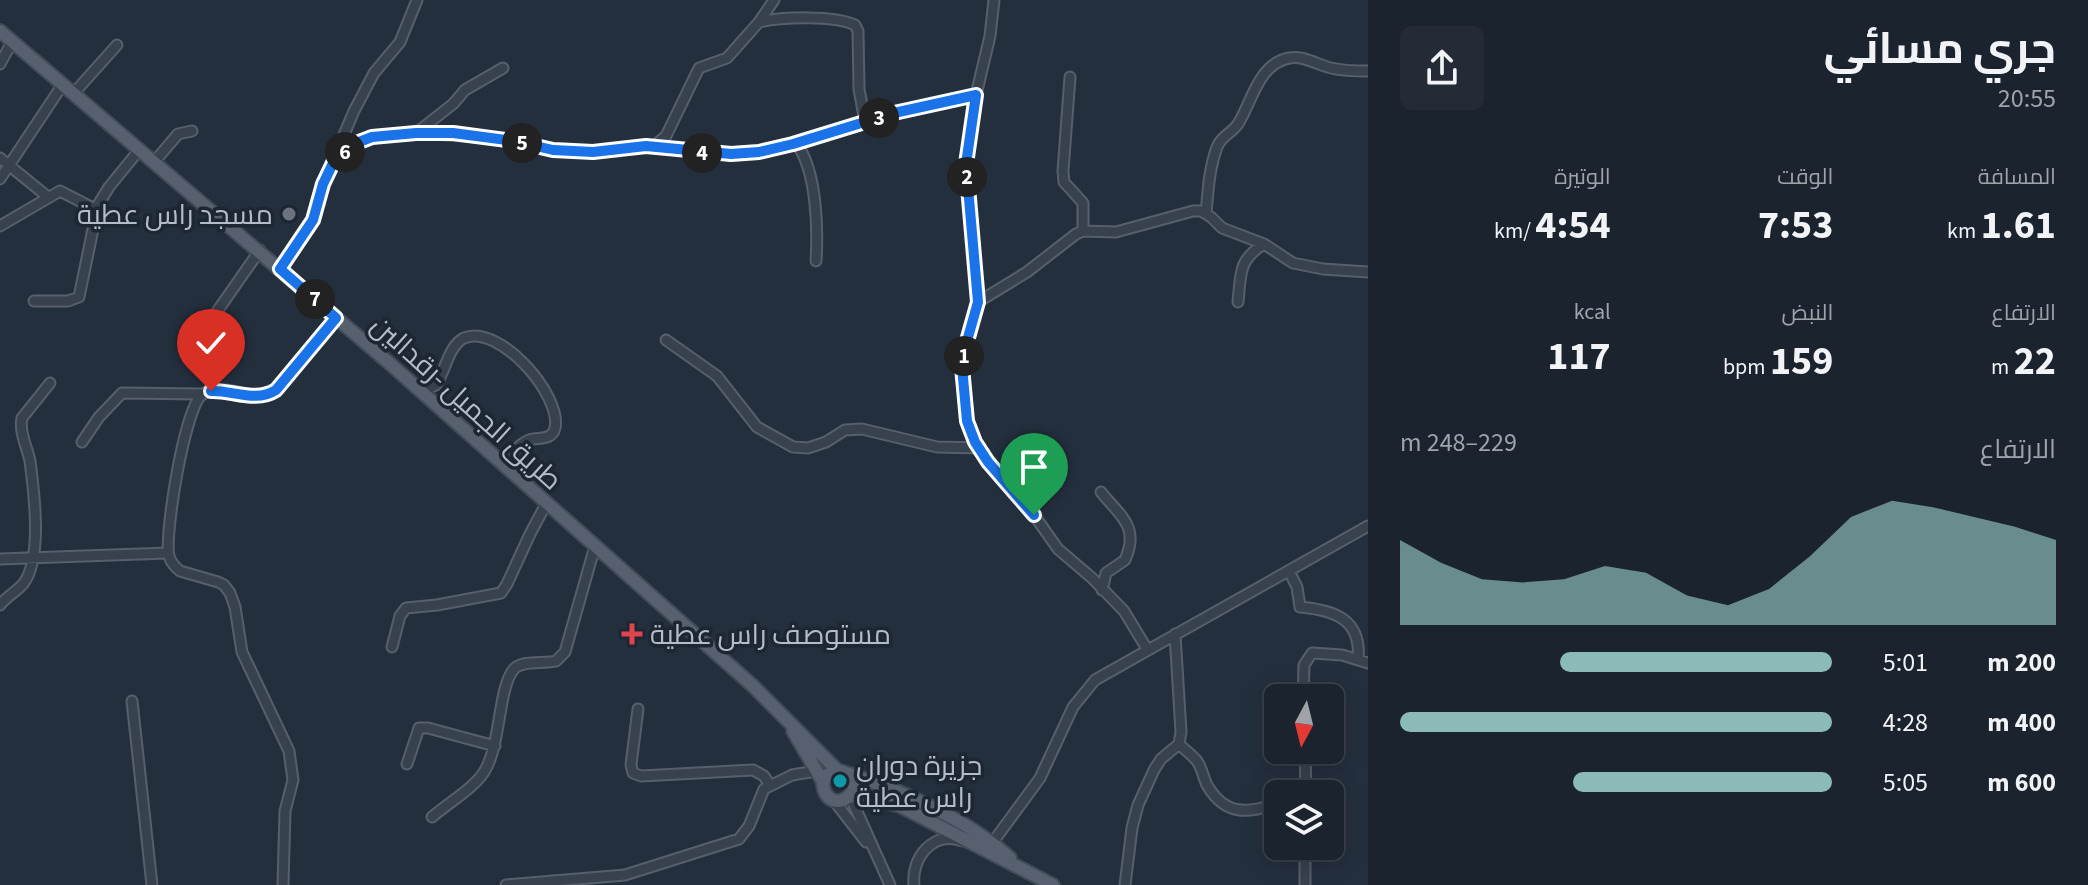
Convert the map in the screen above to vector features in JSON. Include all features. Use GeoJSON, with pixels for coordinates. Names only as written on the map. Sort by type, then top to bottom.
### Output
{"type":"FeatureCollection","features":[{"type":"Feature","properties":{"kind":"main road","name":"طريق الجميل -رقدالين"},"geometry":{"type":"LineString","coordinates":[[0,31],[260,250],[421,391],[753,686],[787,721]]}},
{"type":"Feature","properties":{"kind":"main road"},"geometry":{"type":"LineString","coordinates":[[787,721],[817,746],[855,786],[850,796],[835,802],[825,794],[819,776],[787,721]]}},
{"type":"Feature","properties":{"kind":"main road"},"geometry":{"type":"LineString","coordinates":[[819,776],[843,772],[881,784],[920,802],[992,850],[1053,885]]}},
{"type":"Feature","properties":{"kind":"main road"},"geometry":{"type":"LineString","coordinates":[[850,796],[873,798],[900,806],[992,850]]}},
{"type":"Feature","properties":{"kind":"street"},"geometry":{"type":"LineString","coordinates":[[280,269],[313,220],[323,184],[367,84],[400,42],[417,0]]}},
{"type":"Feature","properties":{"kind":"street"},"geometry":{"type":"LineString","coordinates":[[653,147],[666,136],[699,68],[727,58],[774,0]]}},
{"type":"Feature","properties":{"kind":"street"},"geometry":{"type":"LineString","coordinates":[[994,0],[966,164],[978,302],[962,367],[967,421],[979,448],[1058,549],[1124,611],[1147,649]]}},
{"type":"Feature","properties":{"kind":"street"},"geometry":{"type":"LineString","coordinates":[[759,22],[807,19],[855,25],[858,31],[859,89],[865,122]]}},
{"type":"Feature","properties":{"kind":"street"},"geometry":{"type":"LineString","coordinates":[[0,64],[12,42]]}},
{"type":"Feature","properties":{"kind":"street"},"geometry":{"type":"LineString","coordinates":[[74,93],[117,45]]}},
{"type":"Feature","properties":{"kind":"street"},"geometry":{"type":"LineString","coordinates":[[1206,214],[1210,168],[1221,138],[1239,122],[1267,71],[1291,57],[1332,69],[1368,71]]}},
{"type":"Feature","properties":{"kind":"street"},"geometry":{"type":"LineString","coordinates":[[416,133],[453,104],[465,90],[503,68]]}},
{"type":"Feature","properties":{"kind":"street"},"geometry":{"type":"LineString","coordinates":[[1070,77],[1063,171],[1064,182],[1083,203],[1083,231]]}},
{"type":"Feature","properties":{"kind":"street"},"geometry":{"type":"LineString","coordinates":[[0,179],[63,84]]}},
{"type":"Feature","properties":{"kind":"street"},"geometry":{"type":"LineString","coordinates":[[334,161],[359,142],[372,137],[416,133],[494,138],[553,150],[593,152],[630,146],[731,154],[759,152],[894,113],[976,95]]}},
{"type":"Feature","properties":{"kind":"street"},"geometry":{"type":"LineString","coordinates":[[155,161],[178,134],[192,131]]}},
{"type":"Feature","properties":{"kind":"street"},"geometry":{"type":"LineString","coordinates":[[346,131],[359,142]]}},
{"type":"Feature","properties":{"kind":"street"},"geometry":{"type":"LineString","coordinates":[[796,143],[805,159],[812,188],[818,232],[816,261]]}},
{"type":"Feature","properties":{"kind":"street"},"geometry":{"type":"LineString","coordinates":[[34,301],[68,301],[79,297],[97,210],[109,187],[140,149]]}},
{"type":"Feature","properties":{"kind":"street"},"geometry":{"type":"LineString","coordinates":[[0,158],[10,163],[48,197]]}},
{"type":"Feature","properties":{"kind":"street"},"geometry":{"type":"LineString","coordinates":[[0,226],[60,191],[97,210]]}},
{"type":"Feature","properties":{"kind":"street"},"geometry":{"type":"LineString","coordinates":[[978,302],[1027,272],[1083,231],[1116,232],[1193,211],[1206,214],[1222,228],[1264,244],[1293,263],[1368,272]]}},
{"type":"Feature","properties":{"kind":"street"},"geometry":{"type":"LineString","coordinates":[[1238,302],[1244,262],[1264,244]]}},
{"type":"Feature","properties":{"kind":"street"},"geometry":{"type":"LineString","coordinates":[[209,323],[260,250]]}},
{"type":"Feature","properties":{"kind":"street"},"geometry":{"type":"LineString","coordinates":[[82,442],[99,417],[122,393],[201,394],[223,391],[259,396],[269,394],[276,390],[336,318]]}},
{"type":"Feature","properties":{"kind":"street"},"geometry":{"type":"LineString","coordinates":[[421,391],[436,385],[460,340],[468,336],[493,339],[506,347],[541,385],[550,401],[555,429],[546,438],[522,443],[503,466]]}},
{"type":"Feature","properties":{"kind":"street"},"geometry":{"type":"LineString","coordinates":[[666,340],[717,376],[757,427],[793,447],[808,448],[826,442],[845,430],[862,429],[937,447],[979,448]]}},
{"type":"Feature","properties":{"kind":"street"},"geometry":{"type":"LineString","coordinates":[[0,605],[23,584],[35,557],[33,491],[21,425],[22,418],[50,383]]}},
{"type":"Feature","properties":{"kind":"street"},"geometry":{"type":"LineString","coordinates":[[201,394],[190,414],[179,462],[168,553],[180,571],[218,582],[230,593],[242,652],[289,751],[293,780],[285,811],[283,885]]}},
{"type":"Feature","properties":{"kind":"street"},"geometry":{"type":"LineString","coordinates":[[1101,492],[1130,527],[1125,560],[1106,573],[1102,590]]}},
{"type":"Feature","properties":{"kind":"street"},"geometry":{"type":"LineString","coordinates":[[392,647],[400,616],[406,608],[501,593],[546,504]]}},
{"type":"Feature","properties":{"kind":"street"},"geometry":{"type":"LineString","coordinates":[[914,885],[913,870],[919,855],[934,842],[955,838],[992,850],[1040,778],[1083,691],[1103,674],[1368,526]]}},
{"type":"Feature","properties":{"kind":"street"},"geometry":{"type":"LineString","coordinates":[[432,817],[485,771],[495,746],[507,685],[514,669],[519,665],[556,661],[565,652],[595,546]]}},
{"type":"Feature","properties":{"kind":"street"},"geometry":{"type":"LineString","coordinates":[[0,559],[168,553]]}},
{"type":"Feature","properties":{"kind":"street"},"geometry":{"type":"LineString","coordinates":[[1289,571],[1297,587],[1300,607],[1331,611],[1348,625],[1363,661]]}},
{"type":"Feature","properties":{"kind":"street"},"geometry":{"type":"LineString","coordinates":[[1125,885],[1138,805],[1161,759],[1179,744],[1181,732],[1175,634]]}},
{"type":"Feature","properties":{"kind":"street"},"geometry":{"type":"LineString","coordinates":[[1303,684],[1304,665],[1312,653],[1363,661]]}},
{"type":"Feature","properties":{"kind":"street"},"geometry":{"type":"LineString","coordinates":[[132,701],[152,885]]}},
{"type":"Feature","properties":{"kind":"street"},"geometry":{"type":"LineString","coordinates":[[638,709],[631,765],[633,773],[641,776],[753,770],[764,776],[769,784]]}},
{"type":"Feature","properties":{"kind":"street"},"geometry":{"type":"LineString","coordinates":[[407,764],[419,728],[495,746]]}},
{"type":"Feature","properties":{"kind":"street"},"geometry":{"type":"LineString","coordinates":[[1179,744],[1198,763],[1205,781],[1223,805],[1239,810],[1264,809]]}},
{"type":"Feature","properties":{"kind":"street"},"geometry":{"type":"LineString","coordinates":[[506,885],[625,875],[739,839],[749,826],[760,794],[769,784],[792,775],[819,776]]}},
{"type":"Feature","properties":{"kind":"street"},"geometry":{"type":"LineString","coordinates":[[850,796],[890,885]]}},
{"type":"Feature","properties":{"kind":"street"},"geometry":{"type":"LineString","coordinates":[[835,802],[875,854]]}},
{"type":"Feature","properties":{"kind":"street"},"geometry":{"type":"LineString","coordinates":[[1305,860],[1305,885]]}},
{"type":"Feature","properties":{"kind":"place","name":"مسجد راس عطية"},"geometry":{"type":"Point","coordinates":[289,214]}},
{"type":"Feature","properties":{"kind":"place","name":"مستوصف راس عطية"},"geometry":{"type":"Point","coordinates":[632,634]}},
{"type":"Feature","properties":{"kind":"place","name":"جزيرة دوران راس عطية"},"geometry":{"type":"Point","coordinates":[840,781]}},
{"type":"Feature","properties":{"kind":"route"},"geometry":{"type":"LineString","coordinates":[[211,391],[259,396],[276,390],[336,318],[280,269],[313,220],[323,184],[334,161],[359,142],[385,135],[453,133],[553,150],[593,152],[646,146],[702,153],[759,152],[894,113],[976,95],[966,164],[978,278],[978,302],[962,367],[967,421],[975,442],[988,462],[1034,515]]}}]}
